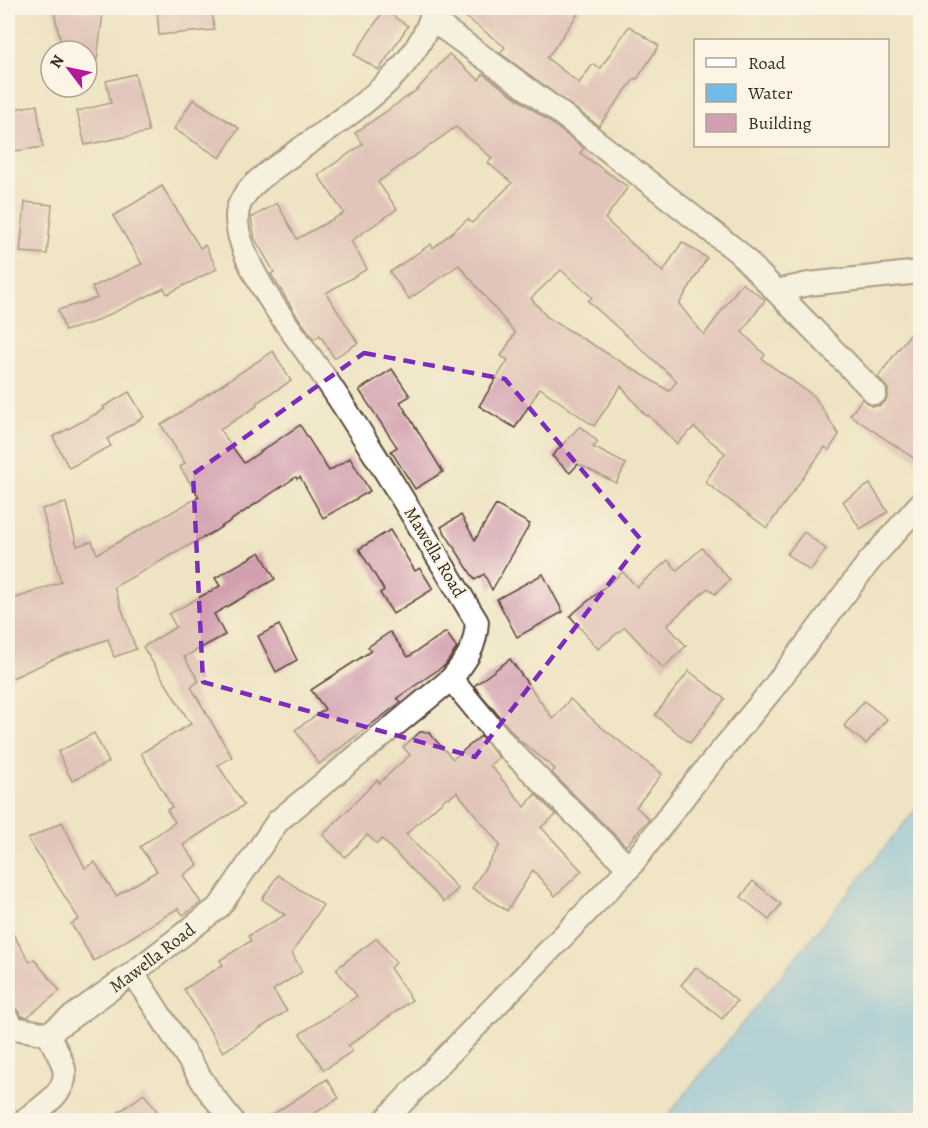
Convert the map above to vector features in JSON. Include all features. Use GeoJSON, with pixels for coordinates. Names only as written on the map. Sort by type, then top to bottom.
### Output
{"type":"FeatureCollection","features":[{"type":"Feature","properties":{"kind":"street"},"geometry":{"type":"LineString","coordinates":[[432,14],[738,252],[876,393]]}},
{"type":"Feature","properties":{"kind":"street","name":"Mawella Road"},"geometry":{"type":"LineString","coordinates":[[48,1034],[133,973],[220,906],[278,821],[451,680],[469,657],[476,637],[477,622],[388,475],[323,375],[285,325],[247,257],[238,236],[236,215],[244,195],[266,174],[381,89],[415,51],[432,14]]}},
{"type":"Feature","properties":{"kind":"street"},"geometry":{"type":"LineString","coordinates":[[776,291],[809,284],[921,272]]}},
{"type":"Feature","properties":{"kind":"street"},"geometry":{"type":"LineString","coordinates":[[386,1120],[629,868],[692,786],[770,692],[868,563],[921,504]]}},
{"type":"Feature","properties":{"kind":"street"},"geometry":{"type":"LineString","coordinates":[[451,680],[508,748],[629,868]]}},
{"type":"Feature","properties":{"kind":"street"},"geometry":{"type":"LineString","coordinates":[[133,973],[209,1091],[232,1120]]}},
{"type":"Feature","properties":{"kind":"street"},"geometry":{"type":"LineString","coordinates":[[8,1020],[14,1028],[48,1034],[64,1069],[63,1085],[50,1100],[25,1120]]}},
{"type":"Feature","properties":{"kind":"highlighted area"},"geometry":{"type":"Polygon","coordinates":[[[364,353],[505,379],[642,541],[475,757],[203,682],[193,474],[364,353]]]}},
{"type":"Feature","properties":{"kind":"water"},"geometry":{"type":"Polygon","coordinates":[[[920,804],[920,1120],[664,1120],[920,804]]]}},
{"type":"Feature","properties":{"kind":"building"},"geometry":{"type":"Polygon","coordinates":[[[53,8],[103,13],[99,44],[99,39],[60,39],[53,8]]]}},
{"type":"Feature","properties":{"kind":"building"},"geometry":{"type":"Polygon","coordinates":[[[157,8],[212,8],[214,30],[159,35],[157,8]]]}},
{"type":"Feature","properties":{"kind":"building"},"geometry":{"type":"Polygon","coordinates":[[[454,8],[582,8],[547,58],[579,83],[593,64],[600,69],[629,26],[659,46],[637,79],[635,78],[599,126],[500,53],[505,47],[454,8]]]}},
{"type":"Feature","properties":{"kind":"building"},"geometry":{"type":"Polygon","coordinates":[[[384,10],[408,26],[379,70],[354,55],[384,10]]]}},
{"type":"Feature","properties":{"kind":"building"},"geometry":{"type":"Polygon","coordinates":[[[449,54],[479,80],[483,74],[584,148],[580,153],[628,187],[605,219],[663,272],[682,242],[707,258],[679,304],[704,335],[742,283],[765,300],[742,332],[765,355],[762,359],[815,397],[839,435],[829,450],[825,447],[767,528],[705,482],[725,453],[694,427],[677,444],[648,415],[646,416],[621,386],[594,426],[540,388],[515,428],[479,406],[508,360],[501,356],[515,333],[459,265],[409,299],[390,272],[431,244],[433,248],[468,219],[472,223],[512,183],[488,163],[492,158],[456,127],[378,182],[397,209],[351,241],[367,269],[326,293],[358,343],[334,358],[320,335],[314,339],[271,274],[274,272],[255,239],[251,218],[277,203],[297,239],[344,213],[318,175],[363,144],[355,133],[417,90],[449,54]],[[561,270],[531,298],[547,317],[669,391],[677,381],[588,301],[592,297],[561,270]]]}},
{"type":"Feature","properties":{"kind":"building"},"geometry":{"type":"Polygon","coordinates":[[[135,74],[149,132],[85,145],[77,111],[111,103],[106,81],[135,74]]]}},
{"type":"Feature","properties":{"kind":"building"},"geometry":{"type":"Polygon","coordinates":[[[193,99],[239,128],[220,158],[174,129],[193,99]]]}},
{"type":"Feature","properties":{"kind":"building"},"geometry":{"type":"Polygon","coordinates":[[[37,105],[43,147],[8,152],[8,110],[37,105]]]}},
{"type":"Feature","properties":{"kind":"building"},"geometry":{"type":"Polygon","coordinates":[[[162,186],[200,248],[205,245],[217,269],[167,294],[164,288],[94,322],[65,331],[58,310],[97,298],[92,287],[142,264],[113,216],[162,186]]]}},
{"type":"Feature","properties":{"kind":"building"},"geometry":{"type":"Polygon","coordinates":[[[25,202],[52,205],[47,254],[20,252],[25,202]]]}},
{"type":"Feature","properties":{"kind":"building"},"geometry":{"type":"Polygon","coordinates":[[[921,319],[921,463],[850,415],[862,399],[872,406],[879,406],[885,402],[888,389],[878,377],[921,319]]]}},
{"type":"Feature","properties":{"kind":"building"},"geometry":{"type":"Polygon","coordinates":[[[273,351],[291,381],[220,430],[244,463],[300,425],[329,471],[350,458],[370,491],[323,518],[300,477],[297,479],[296,477],[215,531],[114,587],[136,649],[114,657],[108,639],[56,658],[8,680],[8,601],[61,582],[42,509],[66,503],[77,546],[92,541],[97,554],[199,497],[180,467],[185,463],[161,425],[273,351]]]}},
{"type":"Feature","properties":{"kind":"building"},"geometry":{"type":"Polygon","coordinates":[[[392,369],[410,396],[400,402],[443,472],[415,489],[391,451],[397,447],[359,390],[392,369]]]}},
{"type":"Feature","properties":{"kind":"building"},"geometry":{"type":"Polygon","coordinates":[[[129,392],[144,417],[107,439],[111,446],[69,468],[53,437],[105,409],[103,407],[129,392]]]}},
{"type":"Feature","properties":{"kind":"building"},"geometry":{"type":"Polygon","coordinates":[[[580,426],[598,442],[593,447],[626,464],[616,483],[578,464],[570,473],[552,456],[580,426]]]}},
{"type":"Feature","properties":{"kind":"building"},"geometry":{"type":"Polygon","coordinates":[[[870,484],[888,512],[860,529],[843,501],[870,484]]]}},
{"type":"Feature","properties":{"kind":"building"},"geometry":{"type":"Polygon","coordinates":[[[496,505],[530,524],[492,590],[484,574],[475,580],[441,527],[461,515],[475,540],[496,505]]]}},
{"type":"Feature","properties":{"kind":"building"},"geometry":{"type":"Polygon","coordinates":[[[390,530],[415,571],[420,568],[433,589],[393,614],[380,593],[384,590],[359,549],[390,530]]]}},
{"type":"Feature","properties":{"kind":"building"},"geometry":{"type":"Polygon","coordinates":[[[804,532],[826,549],[810,571],[787,554],[804,532]]]}},
{"type":"Feature","properties":{"kind":"building"},"geometry":{"type":"Polygon","coordinates":[[[702,548],[730,580],[715,594],[708,588],[667,625],[686,646],[663,668],[625,627],[598,649],[570,616],[623,572],[637,587],[668,560],[677,570],[702,548]]]}},
{"type":"Feature","properties":{"kind":"building"},"geometry":{"type":"Polygon","coordinates":[[[260,552],[275,579],[214,614],[225,635],[184,657],[199,681],[191,687],[232,757],[218,765],[244,805],[183,845],[198,865],[183,875],[201,903],[183,915],[178,908],[94,961],[71,924],[79,919],[28,839],[62,822],[85,868],[95,862],[116,896],[157,871],[140,847],[175,822],[167,810],[172,807],[141,753],[191,724],[143,647],[176,627],[169,614],[220,586],[215,578],[260,552]]]}},
{"type":"Feature","properties":{"kind":"building"},"geometry":{"type":"Polygon","coordinates":[[[543,574],[563,612],[517,637],[497,599],[543,574]]]}},
{"type":"Feature","properties":{"kind":"building"},"geometry":{"type":"Polygon","coordinates":[[[279,625],[297,660],[276,672],[258,636],[279,625]]]}},
{"type":"Feature","properties":{"kind":"building"},"geometry":{"type":"Polygon","coordinates":[[[390,632],[408,657],[446,632],[457,648],[445,665],[397,698],[401,702],[319,764],[295,730],[325,709],[311,690],[371,651],[368,647],[390,632]]]}},
{"type":"Feature","properties":{"kind":"building"},"geometry":{"type":"Polygon","coordinates":[[[510,659],[553,719],[570,699],[600,726],[662,774],[636,807],[649,819],[626,846],[552,773],[555,769],[518,739],[474,686],[510,659]]]}},
{"type":"Feature","properties":{"kind":"building"},"geometry":{"type":"Polygon","coordinates":[[[689,671],[725,699],[690,743],[655,715],[689,671]]]}},
{"type":"Feature","properties":{"kind":"building"},"geometry":{"type":"Polygon","coordinates":[[[864,701],[887,719],[866,744],[844,726],[864,701]]]}},
{"type":"Feature","properties":{"kind":"building"},"geometry":{"type":"Polygon","coordinates":[[[420,732],[428,732],[453,759],[481,736],[499,758],[490,765],[525,807],[535,794],[556,815],[541,827],[582,871],[555,896],[533,870],[507,911],[472,888],[500,845],[457,792],[447,797],[406,834],[458,889],[444,902],[382,839],[377,844],[367,835],[345,857],[323,835],[377,780],[379,783],[410,755],[403,747],[420,732]]]}},
{"type":"Feature","properties":{"kind":"building"},"geometry":{"type":"Polygon","coordinates":[[[94,733],[109,762],[72,781],[58,752],[94,733]]]}},
{"type":"Feature","properties":{"kind":"building"},"geometry":{"type":"Polygon","coordinates":[[[278,875],[323,905],[292,953],[302,972],[273,990],[287,1011],[223,1052],[184,989],[223,965],[220,960],[251,941],[248,936],[285,915],[262,899],[278,875]]]}},
{"type":"Feature","properties":{"kind":"building"},"geometry":{"type":"Polygon","coordinates":[[[753,881],[781,904],[769,920],[741,897],[753,881]]]}},
{"type":"Feature","properties":{"kind":"building"},"geometry":{"type":"Polygon","coordinates":[[[8,926],[30,962],[34,959],[60,991],[27,1017],[22,1016],[8,999],[8,926]]]}},
{"type":"Feature","properties":{"kind":"building"},"geometry":{"type":"Polygon","coordinates":[[[377,938],[396,963],[390,968],[412,1000],[348,1046],[352,1051],[324,1070],[300,1034],[357,996],[336,969],[377,938]]]}},
{"type":"Feature","properties":{"kind":"building"},"geometry":{"type":"Polygon","coordinates":[[[696,967],[737,1001],[722,1019],[681,985],[696,967]]]}},
{"type":"Feature","properties":{"kind":"building"},"geometry":{"type":"Polygon","coordinates":[[[327,1079],[339,1098],[304,1120],[264,1120],[327,1079]]]}},
{"type":"Feature","properties":{"kind":"building"},"geometry":{"type":"Polygon","coordinates":[[[144,1094],[164,1120],[108,1120],[144,1094]]]}}]}
